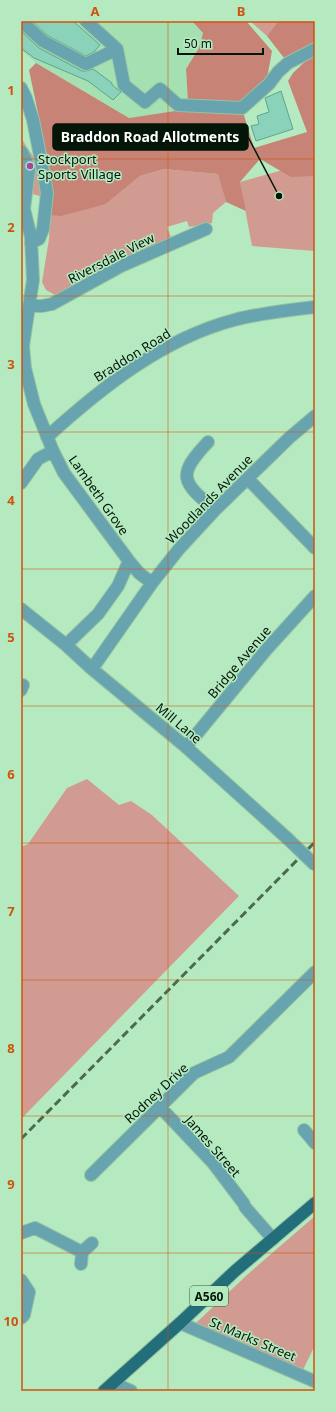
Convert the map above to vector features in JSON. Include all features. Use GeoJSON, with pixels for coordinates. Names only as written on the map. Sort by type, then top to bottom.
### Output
{"type":"FeatureCollection","features":[{"type":"Feature","properties":{"kind":"main road","name":"A560"},"geometry":{"type":"LineString","coordinates":[[109,1387],[235,1271],[315,1203]]}},
{"type":"Feature","properties":{"kind":"street"},"geometry":{"type":"LineString","coordinates":[[21,21],[43,42],[86,64],[116,49]]}},
{"type":"Feature","properties":{"kind":"street"},"geometry":{"type":"LineString","coordinates":[[86,21],[116,49],[124,85],[145,102],[160,89],[178,105],[242,108],[269,84],[278,72],[288,63],[315,49]]}},
{"type":"Feature","properties":{"kind":"street"},"geometry":{"type":"LineString","coordinates":[[21,88],[25,106],[38,144],[47,193],[43,228],[39,239],[31,243]]}},
{"type":"Feature","properties":{"kind":"street","name":"Lambeth Grove"},"geometry":{"type":"LineString","coordinates":[[21,151],[29,169],[24,209],[31,237],[33,280],[23,346],[23,368],[34,404],[53,451],[64,473],[139,574],[152,583]]}},
{"type":"Feature","properties":{"kind":"street","name":"Riversdale View"},"geometry":{"type":"LineString","coordinates":[[29,306],[52,304],[121,266],[206,229]]}},
{"type":"Feature","properties":{"kind":"street","name":"Braddon Road"},"geometry":{"type":"LineString","coordinates":[[47,437],[110,384],[168,347],[199,332],[235,319],[285,310],[315,307]]}},
{"type":"Feature","properties":{"kind":"street","name":"Woodlands Avenue"},"geometry":{"type":"LineString","coordinates":[[92,669],[152,583],[179,548],[214,510],[289,438],[315,416]]}},
{"type":"Feature","properties":{"kind":"street"},"geometry":{"type":"LineString","coordinates":[[208,442],[195,456],[188,467],[186,476],[191,488],[214,510]]}},
{"type":"Feature","properties":{"kind":"street"},"geometry":{"type":"LineString","coordinates":[[21,482],[38,458],[53,451]]}},
{"type":"Feature","properties":{"kind":"street"},"geometry":{"type":"LineString","coordinates":[[248,479],[315,548]]}},
{"type":"Feature","properties":{"kind":"street"},"geometry":{"type":"LineString","coordinates":[[66,645],[98,614],[118,586],[129,561]]}},
{"type":"Feature","properties":{"kind":"street","name":"Bridge Avenue"},"geometry":{"type":"LineString","coordinates":[[186,747],[266,650],[315,596]]}},
{"type":"Feature","properties":{"kind":"street","name":"Mill Lane"},"geometry":{"type":"LineString","coordinates":[[21,609],[66,645],[92,669],[186,747],[251,804],[315,865]]}},
{"type":"Feature","properties":{"kind":"street","name":"Rodney Drive"},"geometry":{"type":"LineString","coordinates":[[91,1175],[194,1073],[229,1057],[315,972]]}},
{"type":"Feature","properties":{"kind":"street","name":"James Street"},"geometry":{"type":"LineString","coordinates":[[160,1107],[213,1163],[273,1239]]}},
{"type":"Feature","properties":{"kind":"street"},"geometry":{"type":"LineString","coordinates":[[304,1130],[315,1143]]}},
{"type":"Feature","properties":{"kind":"street"},"geometry":{"type":"LineString","coordinates":[[21,1233],[35,1228],[82,1258],[92,1243]]}},
{"type":"Feature","properties":{"kind":"street"},"geometry":{"type":"LineString","coordinates":[[21,1280],[29,1292],[24,1314],[21,1318]]}},
{"type":"Feature","properties":{"kind":"street","name":"St Marks Street"},"geometry":{"type":"LineString","coordinates":[[180,1323],[314,1381]]}},
{"type":"Feature","properties":{"kind":"street"},"geometry":{"type":"LineString","coordinates":[[109,1387],[131,1391]]}},
{"type":"Feature","properties":{"kind":"shaded area"},"geometry":{"type":"Polygon","coordinates":[[[21,21],[192,21],[203,33],[199,48],[186,69],[188,109],[129,118],[36,63],[21,50],[21,21]]]}},
{"type":"Feature","properties":{"kind":"shaded area"},"geometry":{"type":"Polygon","coordinates":[[[192,21],[246,21],[272,51],[266,84],[240,105],[188,103],[186,69],[199,48],[203,33],[192,21]]]}},
{"type":"Feature","properties":{"kind":"shaded area"},"geometry":{"type":"Polygon","coordinates":[[[250,21],[278,21],[267,36],[250,21]]]}},
{"type":"Feature","properties":{"kind":"shaded area"},"geometry":{"type":"Polygon","coordinates":[[[278,21],[315,21],[315,49],[288,63],[267,36],[278,21]]]}},
{"type":"Feature","properties":{"kind":"shaded area"},"geometry":{"type":"Polygon","coordinates":[[[315,52],[315,200],[313,197],[313,176],[291,177],[260,159],[240,182],[246,211],[226,202],[218,174],[164,169],[140,176],[106,204],[61,216],[50,215],[52,180],[29,70],[36,63],[129,118],[188,109],[243,112],[254,148],[307,132],[288,81],[293,73],[315,52]]]}},
{"type":"Feature","properties":{"kind":"shaded area","name":"Stockport Sports Village"},"geometry":{"type":"Polygon","coordinates":[[[21,138],[37,162],[44,197],[21,191],[21,138]]]}},
{"type":"Feature","properties":{"kind":"shaded area"},"geometry":{"type":"Polygon","coordinates":[[[315,161],[315,251],[252,246],[240,182],[315,161]]]}},
{"type":"Feature","properties":{"kind":"shaded area"},"geometry":{"type":"Polygon","coordinates":[[[164,169],[219,174],[226,202],[213,213],[212,223],[189,227],[187,221],[167,227],[171,237],[98,272],[60,294],[55,295],[46,290],[42,282],[49,239],[50,215],[106,204],[140,176],[164,169]]]}},
{"type":"Feature","properties":{"kind":"shaded area"},"geometry":{"type":"Polygon","coordinates":[[[87,779],[119,805],[131,801],[152,815],[239,896],[21,1119],[21,847],[28,844],[67,788],[87,779]]]}},
{"type":"Feature","properties":{"kind":"shaded area"},"geometry":{"type":"Polygon","coordinates":[[[315,1216],[315,1345],[303,1370],[196,1323],[248,1274],[315,1216]]]}},
{"type":"Feature","properties":{"kind":"building"},"geometry":{"type":"Polygon","coordinates":[[[32,21],[73,21],[100,45],[94,52],[86,56],[47,35],[32,21]]]}},
{"type":"Feature","properties":{"kind":"building"},"geometry":{"type":"Polygon","coordinates":[[[21,31],[39,48],[82,71],[93,69],[112,83],[112,85],[121,92],[113,100],[88,81],[34,58],[21,48],[21,31]]]}},
{"type":"Feature","properties":{"kind":"building"},"geometry":{"type":"Polygon","coordinates":[[[281,91],[293,129],[256,141],[251,126],[259,124],[257,116],[269,112],[265,98],[281,91]]]}},
{"type":"Feature","properties":{"kind":"railway"},"geometry":{"type":"LineString","coordinates":[[21,1139],[315,842]]}},
{"type":"Feature","properties":{"kind":"place","name":"Stockport Sports Village"},"geometry":{"type":"Point","coordinates":[30,166]}},
{"type":"Feature","properties":{"kind":"place","name":"Braddon Road Allotments"},"geometry":{"type":"Point","coordinates":[279,196]}}]}
